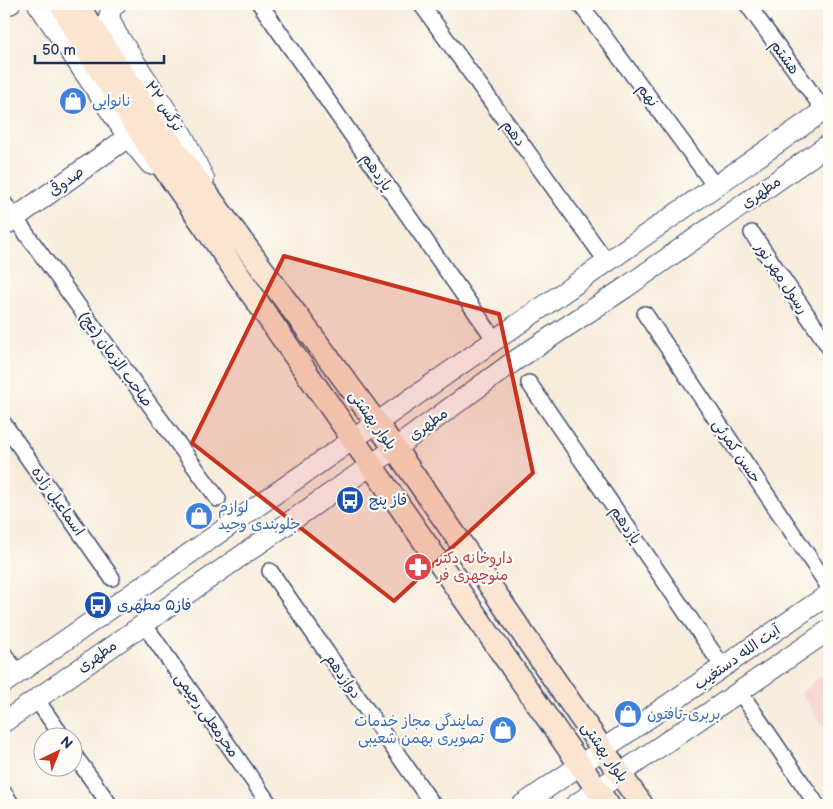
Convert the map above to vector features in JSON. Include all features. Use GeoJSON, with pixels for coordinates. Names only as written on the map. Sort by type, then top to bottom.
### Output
{"type":"FeatureCollection","features":[{"type":"Feature","properties":{"kind":"main road"},"geometry":{"type":"LineString","coordinates":[[60,4],[88,37]]}},
{"type":"Feature","properties":{"kind":"main road"},"geometry":{"type":"LineString","coordinates":[[77,4],[88,37]]}},
{"type":"Feature","properties":{"kind":"main road","name":"بلوار بهشتی"},"geometry":{"type":"LineString","coordinates":[[88,37],[134,92],[376,423],[642,805]]}},
{"type":"Feature","properties":{"kind":"main road","name":"بلوار بهشتی"},"geometry":{"type":"LineString","coordinates":[[88,37],[152,151],[602,798]]}},
{"type":"Feature","properties":{"kind":"street"},"geometry":{"type":"LineString","coordinates":[[4,4],[10,4]]}},
{"type":"Feature","properties":{"kind":"street"},"geometry":{"type":"LineString","coordinates":[[38,4],[128,137],[227,258]]}},
{"type":"Feature","properties":{"kind":"street","name":"نرگس ۲۲"},"geometry":{"type":"LineString","coordinates":[[116,4],[112,7],[109,17],[116,33],[184,136],[220,212]]}},
{"type":"Feature","properties":{"kind":"street","name":"یازدهم"},"geometry":{"type":"LineString","coordinates":[[260,4],[495,340]]}},
{"type":"Feature","properties":{"kind":"street","name":"دهم"},"geometry":{"type":"LineString","coordinates":[[421,4],[607,262]]}},
{"type":"Feature","properties":{"kind":"street","name":"نهم"},"geometry":{"type":"LineString","coordinates":[[580,4],[715,186]]}},
{"type":"Feature","properties":{"kind":"street","name":"هشتم"},"geometry":{"type":"LineString","coordinates":[[746,4],[826,109]]}},
{"type":"Feature","properties":{"kind":"street","name":"مطهری"},"geometry":{"type":"LineString","coordinates":[[11,678],[826,109]]}},
{"type":"Feature","properties":{"kind":"street","name":"صدوقی"},"geometry":{"type":"LineString","coordinates":[[7,216],[128,137]]}},
{"type":"Feature","properties":{"kind":"street","name":"مطهری"},"geometry":{"type":"LineString","coordinates":[[4,722],[394,449],[513,362],[625,288],[829,144]]}},
{"type":"Feature","properties":{"kind":"street","name":"صاحب الزمان (عج)"},"geometry":{"type":"LineString","coordinates":[[7,216],[218,499]]}},
{"type":"Feature","properties":{"kind":"street","name":"رسول مهر نور"},"geometry":{"type":"LineString","coordinates":[[752,233],[829,347]]}},
{"type":"Feature","properties":{"kind":"street","name":"حسن کمرئی"},"geometry":{"type":"LineString","coordinates":[[645,314],[829,587]]}},
{"type":"Feature","properties":{"kind":"street","name":"یازدهم"},"geometry":{"type":"LineString","coordinates":[[529,383],[723,667]]}},
{"type":"Feature","properties":{"kind":"street","name":"اسماعیل زاده"},"geometry":{"type":"LineString","coordinates":[[4,424],[112,578]]}},
{"type":"Feature","properties":{"kind":"street","name":"دوازدهم"},"geometry":{"type":"LineString","coordinates":[[270,571],[433,805]]}},
{"type":"Feature","properties":{"kind":"street","name":"آیت الله دستغیب"},"geometry":{"type":"LineString","coordinates":[[522,805],[829,594]]}},
{"type":"Feature","properties":{"kind":"street","name":"محرمعلی رحیمی"},"geometry":{"type":"LineString","coordinates":[[144,624],[270,805]]}},
{"type":"Feature","properties":{"kind":"street","name":"آیت الله دستغیب"},"geometry":{"type":"LineString","coordinates":[[575,805],[602,798],[620,774],[829,630]]}},
{"type":"Feature","properties":{"kind":"street"},"geometry":{"type":"LineString","coordinates":[[4,654],[11,678]]}},
{"type":"Feature","properties":{"kind":"street"},"geometry":{"type":"LineString","coordinates":[[740,692],[818,805]]}},
{"type":"Feature","properties":{"kind":"street"},"geometry":{"type":"LineString","coordinates":[[36,699],[55,726]]}},
{"type":"Feature","properties":{"kind":"street"},"geometry":{"type":"LineString","coordinates":[[82,766],[110,805]]}},
{"type":"Feature","properties":{"kind":"street"},"geometry":{"type":"LineString","coordinates":[[4,793],[12,805]]}},
{"type":"Feature","properties":{"kind":"highlighted area"},"geometry":{"type":"Polygon","coordinates":[[[284,256],[499,314],[533,473],[394,601],[192,443],[284,256]]]}},
{"type":"Feature","properties":{"kind":"shaded area"},"geometry":{"type":"Polygon","coordinates":[[[824,674],[829,683],[829,735],[801,693],[824,674]]]}},
{"type":"Feature","properties":{"kind":"place","name":"نانوایی"},"geometry":{"type":"Point","coordinates":[73,101]}},
{"type":"Feature","properties":{"kind":"place","name":"فاز پنج"},"geometry":{"type":"Point","coordinates":[350,500]}},
{"type":"Feature","properties":{"kind":"place","name":"لوازم جلوبندی وحید"},"geometry":{"type":"Point","coordinates":[199,516]}},
{"type":"Feature","properties":{"kind":"place","name":"داروخانه دکتر منوچهری فر"},"geometry":{"type":"Point","coordinates":[418,567]}},
{"type":"Feature","properties":{"kind":"place","name":"فاز۵ مطهری"},"geometry":{"type":"Point","coordinates":[98,605]}},
{"type":"Feature","properties":{"kind":"place","name":"بربری-تافتون"},"geometry":{"type":"Point","coordinates":[628,714]}},
{"type":"Feature","properties":{"kind":"place","name":"نمایندگی مجاز خدمات تصویری بهمن شعیبی"},"geometry":{"type":"Point","coordinates":[503,730]}}]}
